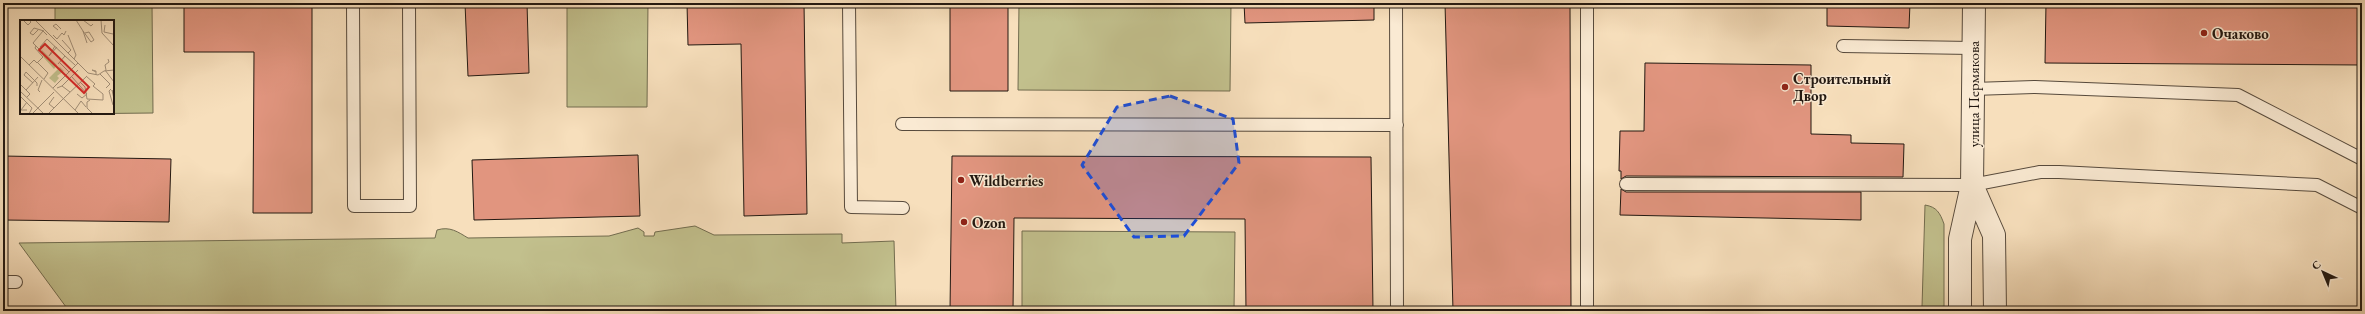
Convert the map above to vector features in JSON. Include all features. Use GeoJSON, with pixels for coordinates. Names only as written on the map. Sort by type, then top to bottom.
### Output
{"type":"FeatureCollection","features":[{"type":"Feature","properties":{"kind":"street","name":"улица Пермякова"},"geometry":{"type":"LineString","coordinates":[[1960,311],[1960,239],[1972,185],[1972,48],[1974,3]]}},
{"type":"Feature","properties":{"kind":"street","name":"улица Пермякова"},"geometry":{"type":"LineString","coordinates":[[1972,185],[1994,235],[1995,311]]}},
{"type":"Feature","properties":{"kind":"lane"},"geometry":{"type":"LineString","coordinates":[[352,3],[354,206],[410,206],[409,3]]}},
{"type":"Feature","properties":{"kind":"lane"},"geometry":{"type":"LineString","coordinates":[[848,3],[851,207],[903,208]]}},
{"type":"Feature","properties":{"kind":"lane"},"geometry":{"type":"LineString","coordinates":[[1396,3],[1397,311]]}},
{"type":"Feature","properties":{"kind":"lane"},"geometry":{"type":"LineString","coordinates":[[1587,311],[1588,3]]}},
{"type":"Feature","properties":{"kind":"lane"},"geometry":{"type":"LineString","coordinates":[[1843,46],[1972,48]]}},
{"type":"Feature","properties":{"kind":"lane"},"geometry":{"type":"LineString","coordinates":[[1973,89],[2035,87],[2238,95],[2362,160]]}},
{"type":"Feature","properties":{"kind":"lane"},"geometry":{"type":"LineString","coordinates":[[902,124],[1397,125]]}},
{"type":"Feature","properties":{"kind":"lane"},"geometry":{"type":"LineString","coordinates":[[1626,184],[1972,185],[2040,172],[2317,185],[2362,208]]}},
{"type":"Feature","properties":{"kind":"lane"},"geometry":{"type":"LineString","coordinates":[[3,282],[16,282]]}},
{"type":"Feature","properties":{"kind":"highlighted area"},"geometry":{"type":"Polygon","coordinates":[[[1170,96],[1233,119],[1239,163],[1184,236],[1134,237],[1082,165],[1117,107],[1170,96]]]}},
{"type":"Feature","properties":{"kind":"shaded area"},"geometry":{"type":"Polygon","coordinates":[[[55,3],[152,3],[153,113],[114,113],[114,20],[55,20],[55,3]]]}},
{"type":"Feature","properties":{"kind":"shaded area"},"geometry":{"type":"Polygon","coordinates":[[[567,3],[648,3],[647,107],[567,107],[567,3]]]}},
{"type":"Feature","properties":{"kind":"shaded area"},"geometry":{"type":"Polygon","coordinates":[[[1019,3],[1231,3],[1230,91],[1018,90],[1019,3]]]}},
{"type":"Feature","properties":{"kind":"shaded area"},"geometry":{"type":"Polygon","coordinates":[[[1925,205],[1938,211],[1944,224],[1944,307],[1922,307],[1925,205]]]}},
{"type":"Feature","properties":{"kind":"shaded area"},"geometry":{"type":"Polygon","coordinates":[[[695,226],[714,235],[842,234],[842,243],[894,241],[896,311],[69,311],[19,243],[435,238],[437,230],[442,229],[454,230],[468,238],[609,236],[638,228],[644,232],[644,236],[654,236],[655,232],[695,226]]]}},
{"type":"Feature","properties":{"kind":"shaded area"},"geometry":{"type":"Polygon","coordinates":[[[1022,231],[1235,232],[1234,311],[1022,311],[1022,231]]]}},
{"type":"Feature","properties":{"kind":"building"},"geometry":{"type":"Polygon","coordinates":[[[184,3],[312,3],[312,213],[253,213],[254,52],[184,52],[184,3]]]}},
{"type":"Feature","properties":{"kind":"building"},"geometry":{"type":"Polygon","coordinates":[[[465,3],[527,3],[529,73],[468,76],[465,3]]]}},
{"type":"Feature","properties":{"kind":"building"},"geometry":{"type":"Polygon","coordinates":[[[687,3],[804,3],[807,214],[744,216],[741,44],[688,45],[687,3]]]}},
{"type":"Feature","properties":{"kind":"building"},"geometry":{"type":"Polygon","coordinates":[[[950,3],[1008,3],[1008,91],[950,91],[950,3]]]}},
{"type":"Feature","properties":{"kind":"building"},"geometry":{"type":"Polygon","coordinates":[[[1244,3],[1374,3],[1374,20],[1245,23],[1244,3]]]}},
{"type":"Feature","properties":{"kind":"building"},"geometry":{"type":"Polygon","coordinates":[[[1445,3],[1570,3],[1571,311],[1453,311],[1445,3]]]}},
{"type":"Feature","properties":{"kind":"building"},"geometry":{"type":"Polygon","coordinates":[[[1827,3],[1910,3],[1909,28],[1827,26],[1827,3]]]}},
{"type":"Feature","properties":{"kind":"building","name":"Очаково"},"geometry":{"type":"Polygon","coordinates":[[[2046,3],[2362,3],[2362,65],[2045,63],[2046,3]]]}},
{"type":"Feature","properties":{"kind":"building"},"geometry":{"type":"Polygon","coordinates":[[[1645,63],[1811,65],[1811,134],[1851,135],[1851,143],[1904,144],[1903,177],[1626,176],[1621,179],[1621,171],[1619,171],[1620,131],[1644,131],[1645,63]]]}},
{"type":"Feature","properties":{"kind":"building"},"geometry":{"type":"Polygon","coordinates":[[[638,155],[640,216],[474,220],[472,160],[638,155]]]}},
{"type":"Feature","properties":{"kind":"building"},"geometry":{"type":"Polygon","coordinates":[[[3,156],[171,159],[169,222],[3,220],[3,156]]]}},
{"type":"Feature","properties":{"kind":"building"},"geometry":{"type":"Polygon","coordinates":[[[952,156],[1371,157],[1373,311],[1246,311],[1245,219],[1014,218],[1013,311],[950,311],[952,156]]]}},
{"type":"Feature","properties":{"kind":"building"},"geometry":{"type":"Polygon","coordinates":[[[1621,189],[1626,192],[1861,192],[1861,220],[1620,215],[1621,189]]]}},
{"type":"Feature","properties":{"kind":"place","name":"Очаково"},"geometry":{"type":"Point","coordinates":[2204,33]}},
{"type":"Feature","properties":{"kind":"place","name":"Строительный Двор"},"geometry":{"type":"Point","coordinates":[1785,87]}},
{"type":"Feature","properties":{"kind":"place","name":"Wildberries"},"geometry":{"type":"Point","coordinates":[961,180]}},
{"type":"Feature","properties":{"kind":"place","name":"Ozon"},"geometry":{"type":"Point","coordinates":[964,222]}}]}
